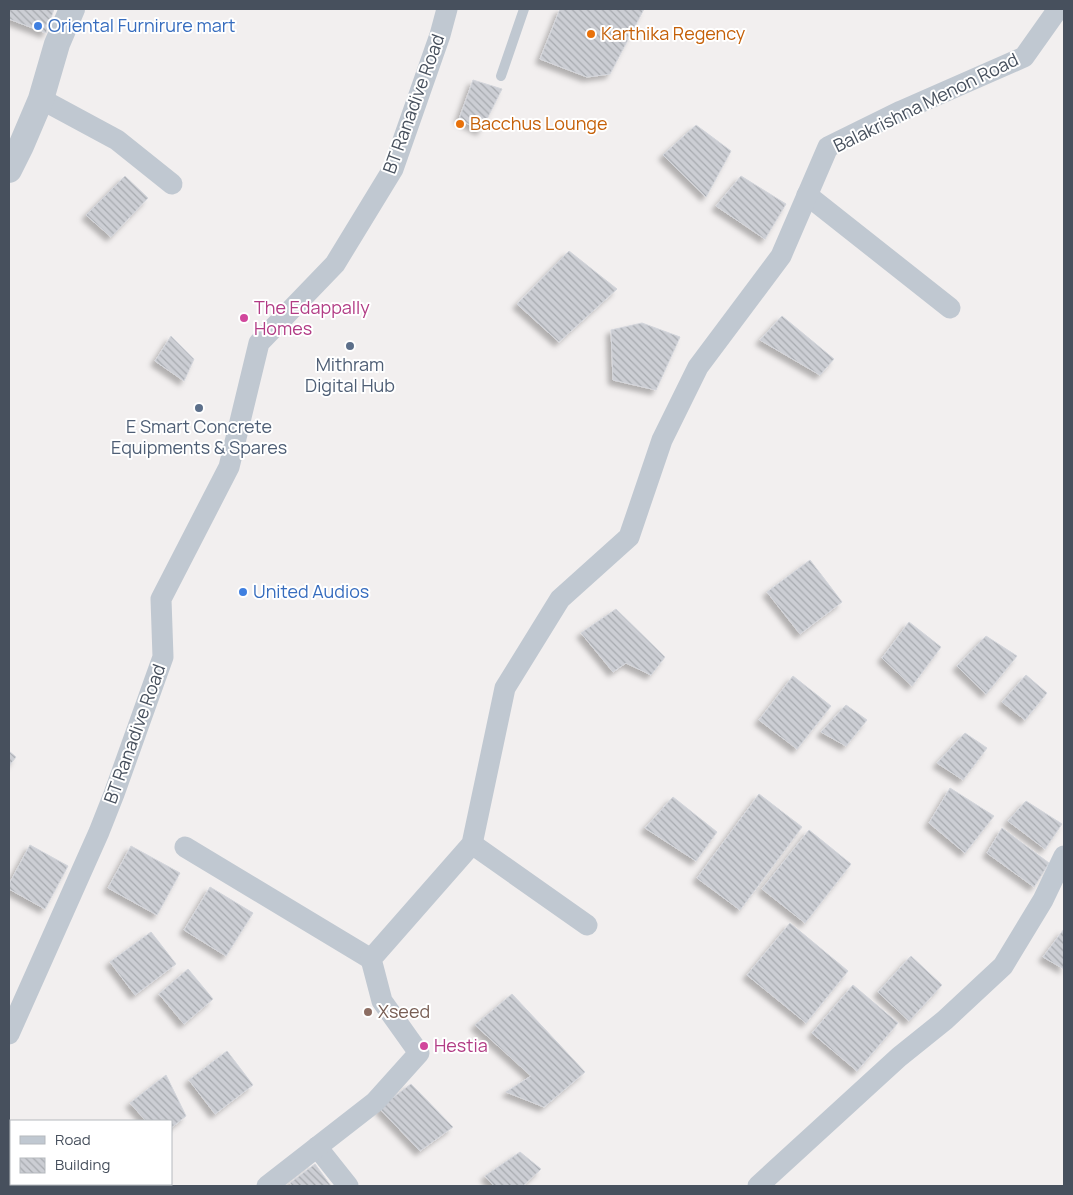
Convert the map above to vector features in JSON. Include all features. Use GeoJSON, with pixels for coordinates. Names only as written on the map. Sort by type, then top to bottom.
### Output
{"type":"FeatureCollection","features":[{"type":"Feature","properties":{"kind":"street"},"geometry":{"type":"LineString","coordinates":[[9,170],[40,99],[72,9]]}},
{"type":"Feature","properties":{"kind":"street","name":"BT Ranadive Road"},"geometry":{"type":"LineString","coordinates":[[9,1034],[114,794],[163,657],[161,599],[229,467],[259,343],[335,264],[392,170],[440,35],[447,9]]}},
{"type":"Feature","properties":{"kind":"street","name":"Balakrishna Menon Road"},"geometry":{"type":"LineString","coordinates":[[371,958],[472,844],[505,688],[560,599],[629,537],[662,440],[698,367],[781,256],[828,147],[901,111],[1024,57],[1058,9]]}},
{"type":"Feature","properties":{"kind":"street"},"geometry":{"type":"LineString","coordinates":[[40,99],[117,140],[172,184]]}},
{"type":"Feature","properties":{"kind":"street"},"geometry":{"type":"LineString","coordinates":[[807,195],[950,308]]}},
{"type":"Feature","properties":{"kind":"street"},"geometry":{"type":"LineString","coordinates":[[472,844],[587,925]]}},
{"type":"Feature","properties":{"kind":"street"},"geometry":{"type":"LineString","coordinates":[[185,847],[371,958],[382,1001],[419,1053],[375,1102],[267,1186]]}},
{"type":"Feature","properties":{"kind":"street"},"geometry":{"type":"LineString","coordinates":[[758,1186],[899,1057],[945,1020],[1003,966],[1043,900],[1064,856]]}},
{"type":"Feature","properties":{"kind":"street"},"geometry":{"type":"LineString","coordinates":[[317,1147],[348,1186]]}},
{"type":"Feature","properties":{"kind":"lane"},"geometry":{"type":"LineString","coordinates":[[501,76],[524,9]]}},
{"type":"Feature","properties":{"kind":"building","name":"Oriental Furnirure mart"},"geometry":{"type":"Polygon","coordinates":[[[9,9],[54,9],[46,33],[9,19],[9,9]]]}},
{"type":"Feature","properties":{"kind":"building","name":"Karthika Regency"},"geometry":{"type":"Polygon","coordinates":[[[560,9],[644,9],[610,74],[587,77],[540,59],[560,9]]]}},
{"type":"Feature","properties":{"kind":"building"},"geometry":{"type":"Polygon","coordinates":[[[473,80],[502,89],[481,131],[459,119],[473,80]]]}},
{"type":"Feature","properties":{"kind":"building"},"geometry":{"type":"Polygon","coordinates":[[[696,125],[731,151],[706,197],[663,155],[696,125]]]}},
{"type":"Feature","properties":{"kind":"building"},"geometry":{"type":"Polygon","coordinates":[[[125,176],[148,198],[111,237],[86,215],[125,176]]]}},
{"type":"Feature","properties":{"kind":"building"},"geometry":{"type":"Polygon","coordinates":[[[741,176],[786,204],[765,239],[716,206],[741,176]]]}},
{"type":"Feature","properties":{"kind":"building"},"geometry":{"type":"Polygon","coordinates":[[[569,251],[617,289],[559,342],[517,304],[569,251]]]}},
{"type":"Feature","properties":{"kind":"building"},"geometry":{"type":"Polygon","coordinates":[[[782,316],[834,359],[820,375],[760,340],[782,316]]]}},
{"type":"Feature","properties":{"kind":"building"},"geometry":{"type":"Polygon","coordinates":[[[642,323],[680,337],[656,390],[613,380],[611,330],[642,323]]]}},
{"type":"Feature","properties":{"kind":"building"},"geometry":{"type":"Polygon","coordinates":[[[171,336],[194,359],[184,381],[155,361],[171,336]]]}},
{"type":"Feature","properties":{"kind":"building"},"geometry":{"type":"Polygon","coordinates":[[[810,560],[842,602],[800,634],[767,592],[810,560]]]}},
{"type":"Feature","properties":{"kind":"building"},"geometry":{"type":"Polygon","coordinates":[[[616,609],[665,657],[651,675],[626,663],[613,672],[581,633],[616,609]]]}},
{"type":"Feature","properties":{"kind":"building"},"geometry":{"type":"Polygon","coordinates":[[[909,622],[941,647],[912,686],[882,658],[909,622]]]}},
{"type":"Feature","properties":{"kind":"building"},"geometry":{"type":"Polygon","coordinates":[[[986,636],[1017,656],[986,694],[957,666],[986,636]]]}},
{"type":"Feature","properties":{"kind":"building"},"geometry":{"type":"Polygon","coordinates":[[[1026,675],[1047,693],[1025,720],[1002,702],[1026,675]]]}},
{"type":"Feature","properties":{"kind":"building"},"geometry":{"type":"Polygon","coordinates":[[[793,676],[831,706],[797,749],[759,720],[793,676]]]}},
{"type":"Feature","properties":{"kind":"building"},"geometry":{"type":"Polygon","coordinates":[[[846,705],[867,720],[846,746],[821,732],[846,705]]]}},
{"type":"Feature","properties":{"kind":"building"},"geometry":{"type":"Polygon","coordinates":[[[965,733],[987,748],[963,780],[937,763],[965,733]]]}},
{"type":"Feature","properties":{"kind":"building"},"geometry":{"type":"Polygon","coordinates":[[[9,751],[16,757],[9,766],[9,751]]]}},
{"type":"Feature","properties":{"kind":"building"},"geometry":{"type":"Polygon","coordinates":[[[950,788],[994,816],[965,853],[929,823],[950,788]]]}},
{"type":"Feature","properties":{"kind":"building"},"geometry":{"type":"Polygon","coordinates":[[[759,794],[802,827],[740,910],[697,878],[759,794]]]}},
{"type":"Feature","properties":{"kind":"building"},"geometry":{"type":"Polygon","coordinates":[[[673,797],[717,832],[696,861],[645,828],[673,797]]]}},
{"type":"Feature","properties":{"kind":"building"},"geometry":{"type":"Polygon","coordinates":[[[1026,801],[1062,824],[1045,849],[1008,821],[1026,801]]]}},
{"type":"Feature","properties":{"kind":"building"},"geometry":{"type":"Polygon","coordinates":[[[1002,828],[1049,863],[1034,887],[987,853],[1002,828]]]}},
{"type":"Feature","properties":{"kind":"building"},"geometry":{"type":"Polygon","coordinates":[[[809,830],[851,864],[805,923],[762,889],[809,830]]]}},
{"type":"Feature","properties":{"kind":"building"},"geometry":{"type":"Polygon","coordinates":[[[30,845],[68,866],[45,909],[9,889],[9,884],[30,845]]]}},
{"type":"Feature","properties":{"kind":"building"},"geometry":{"type":"Polygon","coordinates":[[[131,846],[180,873],[157,915],[108,888],[131,846]]]}},
{"type":"Feature","properties":{"kind":"building"},"geometry":{"type":"Polygon","coordinates":[[[210,887],[253,913],[226,956],[184,930],[210,887]]]}},
{"type":"Feature","properties":{"kind":"building"},"geometry":{"type":"Polygon","coordinates":[[[790,923],[848,971],[806,1023],[747,975],[790,923]]]}},
{"type":"Feature","properties":{"kind":"building"},"geometry":{"type":"Polygon","coordinates":[[[1064,929],[1064,969],[1043,957],[1064,929]]]}},
{"type":"Feature","properties":{"kind":"building"},"geometry":{"type":"Polygon","coordinates":[[[151,932],[176,964],[135,995],[110,962],[151,932]]]}},
{"type":"Feature","properties":{"kind":"building"},"geometry":{"type":"Polygon","coordinates":[[[911,956],[942,985],[909,1021],[878,992],[911,956]]]}},
{"type":"Feature","properties":{"kind":"building"},"geometry":{"type":"Polygon","coordinates":[[[188,969],[213,999],[184,1024],[159,994],[188,969]]]}},
{"type":"Feature","properties":{"kind":"building"},"geometry":{"type":"Polygon","coordinates":[[[853,985],[898,1023],[857,1071],[812,1033],[853,985]]]}},
{"type":"Feature","properties":{"kind":"building"},"geometry":{"type":"Polygon","coordinates":[[[512,994],[585,1072],[544,1107],[506,1092],[531,1076],[475,1025],[512,994]]]}},
{"type":"Feature","properties":{"kind":"building"},"geometry":{"type":"Polygon","coordinates":[[[227,1051],[253,1085],[215,1114],[189,1080],[227,1051]]]}},
{"type":"Feature","properties":{"kind":"building"},"geometry":{"type":"Polygon","coordinates":[[[166,1075],[186,1116],[172,1127],[172,1120],[145,1120],[130,1103],[166,1075]]]}},
{"type":"Feature","properties":{"kind":"building"},"geometry":{"type":"Polygon","coordinates":[[[411,1084],[453,1127],[420,1151],[379,1108],[411,1084]]]}},
{"type":"Feature","properties":{"kind":"building"},"geometry":{"type":"Polygon","coordinates":[[[520,1152],[541,1169],[523,1186],[494,1186],[485,1176],[520,1152]]]}},
{"type":"Feature","properties":{"kind":"building"},"geometry":{"type":"Polygon","coordinates":[[[315,1164],[331,1186],[292,1186],[290,1183],[315,1164]]]}},
{"type":"Feature","properties":{"kind":"place","name":"Oriental Furnirure mart"},"geometry":{"type":"Point","coordinates":[38,26]}},
{"type":"Feature","properties":{"kind":"place","name":"Karthika Regency"},"geometry":{"type":"Point","coordinates":[591,34]}},
{"type":"Feature","properties":{"kind":"place","name":"Bacchus Lounge"},"geometry":{"type":"Point","coordinates":[460,124]}},
{"type":"Feature","properties":{"kind":"place","name":"The Edappally Homes"},"geometry":{"type":"Point","coordinates":[244,318]}},
{"type":"Feature","properties":{"kind":"place","name":"Mithram Digital Hub"},"geometry":{"type":"Point","coordinates":[350,346]}},
{"type":"Feature","properties":{"kind":"place","name":"E Smart Concrete Equipments & Spares"},"geometry":{"type":"Point","coordinates":[199,408]}},
{"type":"Feature","properties":{"kind":"place","name":"United Audios"},"geometry":{"type":"Point","coordinates":[243,592]}},
{"type":"Feature","properties":{"kind":"place","name":"Xseed"},"geometry":{"type":"Point","coordinates":[368,1012]}},
{"type":"Feature","properties":{"kind":"place","name":"Hestia"},"geometry":{"type":"Point","coordinates":[424,1046]}}]}
